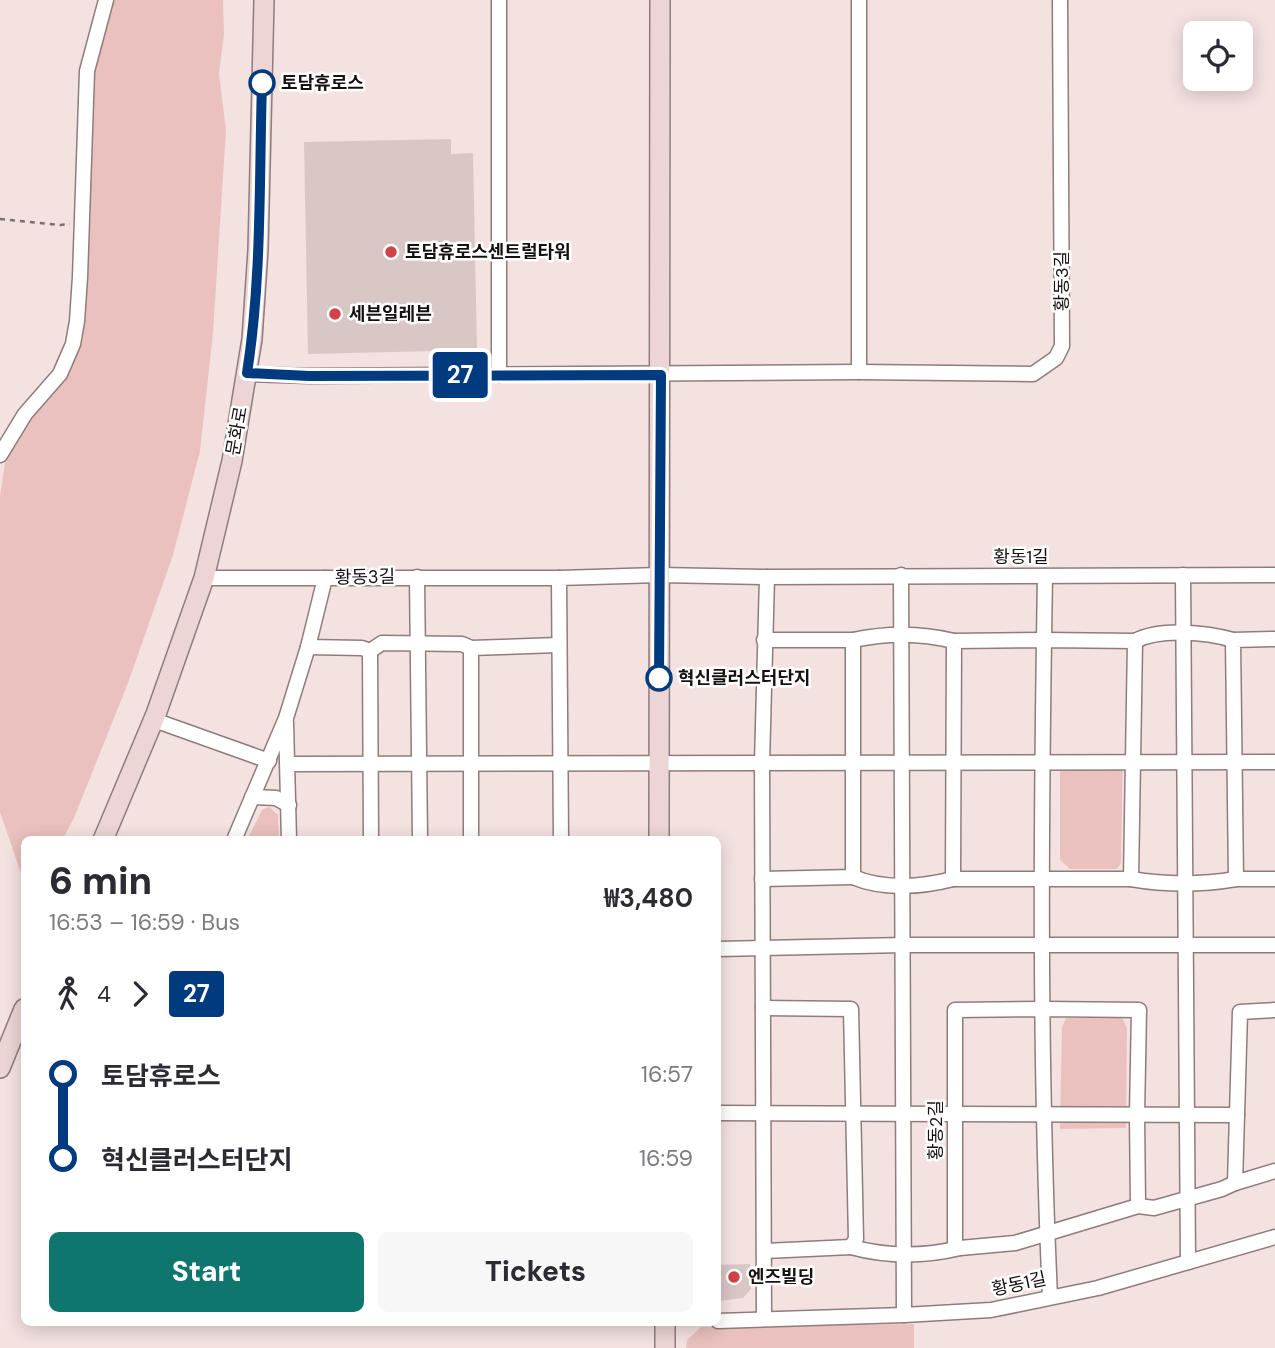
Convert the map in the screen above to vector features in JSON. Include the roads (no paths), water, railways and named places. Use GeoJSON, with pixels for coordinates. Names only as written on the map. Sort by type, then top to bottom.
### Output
{"type":"FeatureCollection","features":[{"type":"Feature","properties":{"kind":"street"},"geometry":{"type":"LineString","coordinates":[[0,455],[12,431],[60,374],[73,344],[83,223],[87,71],[106,0]]}},
{"type":"Feature","properties":{"kind":"street","name":"문화로"},"geometry":{"type":"LineString","coordinates":[[105,836],[154,720],[204,578],[232,461],[253,339],[264,0]]}},
{"type":"Feature","properties":{"kind":"street"},"geometry":{"type":"LineString","coordinates":[[499,0],[499,375]]}},
{"type":"Feature","properties":{"kind":"street"},"geometry":{"type":"LineString","coordinates":[[659,836],[660,0]]}},
{"type":"Feature","properties":{"kind":"street"},"geometry":{"type":"LineString","coordinates":[[859,0],[859,372]]}},
{"type":"Feature","properties":{"kind":"street","name":"황동3길"},"geometry":{"type":"LineString","coordinates":[[247,373],[309,376],[1033,373],[1056,358],[1062,346],[1060,0]]}},
{"type":"Feature","properties":{"kind":"street","name":"황동3길"},"geometry":{"type":"LineString","coordinates":[[236,836],[286,718],[308,647],[325,578],[559,578],[659,575]]}},
{"type":"Feature","properties":{"kind":"street","name":"황동1길"},"geometry":{"type":"LineString","coordinates":[[659,575],[1275,575]]}},
{"type":"Feature","properties":{"kind":"street"},"geometry":{"type":"LineString","coordinates":[[901,575],[904,1315]]}},
{"type":"Feature","properties":{"kind":"street"},"geometry":{"type":"LineString","coordinates":[[1183,575],[1188,1262]]}},
{"type":"Feature","properties":{"kind":"street"},"geometry":{"type":"LineString","coordinates":[[764,1319],[762,763],[767,576]]}},
{"type":"Feature","properties":{"kind":"street"},"geometry":{"type":"LineString","coordinates":[[1045,576],[1042,946],[1050,1297]]}},
{"type":"Feature","properties":{"kind":"street"},"geometry":{"type":"LineString","coordinates":[[418,577],[420,836]]}},
{"type":"Feature","properties":{"kind":"street"},"geometry":{"type":"LineString","coordinates":[[204,578],[325,578]]}},
{"type":"Feature","properties":{"kind":"street"},"geometry":{"type":"LineString","coordinates":[[559,578],[561,836]]}},
{"type":"Feature","properties":{"kind":"street"},"geometry":{"type":"LineString","coordinates":[[764,640],[853,640],[872,636],[932,635],[954,641],[1135,641],[1148,634],[1211,633],[1233,640],[1275,639]]}},
{"type":"Feature","properties":{"kind":"street"},"geometry":{"type":"LineString","coordinates":[[853,640],[853,877]]}},
{"type":"Feature","properties":{"kind":"street"},"geometry":{"type":"LineString","coordinates":[[1233,640],[1236,879]]}},
{"type":"Feature","properties":{"kind":"street"},"geometry":{"type":"LineString","coordinates":[[953,879],[954,641]]}},
{"type":"Feature","properties":{"kind":"street"},"geometry":{"type":"LineString","coordinates":[[1131,879],[1135,641]]}},
{"type":"Feature","properties":{"kind":"street"},"geometry":{"type":"LineString","coordinates":[[370,651],[382,643],[462,644],[471,648],[558,645]]}},
{"type":"Feature","properties":{"kind":"street"},"geometry":{"type":"LineString","coordinates":[[308,647],[362,648],[370,651]]}},
{"type":"Feature","properties":{"kind":"street"},"geometry":{"type":"LineString","coordinates":[[471,648],[471,836]]}},
{"type":"Feature","properties":{"kind":"street"},"geometry":{"type":"LineString","coordinates":[[370,651],[371,836]]}},
{"type":"Feature","properties":{"kind":"street"},"geometry":{"type":"LineString","coordinates":[[286,718],[289,836]]}},
{"type":"Feature","properties":{"kind":"street"},"geometry":{"type":"LineString","coordinates":[[154,720],[269,761]]}},
{"type":"Feature","properties":{"kind":"street"},"geometry":{"type":"LineString","coordinates":[[288,764],[1275,762]]}},
{"type":"Feature","properties":{"kind":"street"},"geometry":{"type":"LineString","coordinates":[[252,797],[276,798],[289,805]]}},
{"type":"Feature","properties":{"kind":"street"},"geometry":{"type":"LineString","coordinates":[[762,879],[853,877],[869,884],[904,885],[953,879],[1131,879],[1158,884],[1275,879]]}},
{"type":"Feature","properties":{"kind":"street"},"geometry":{"type":"LineString","coordinates":[[721,949],[904,945],[1275,944]]}},
{"type":"Feature","properties":{"kind":"street"},"geometry":{"type":"LineString","coordinates":[[763,1008],[851,1009],[856,1239],[851,1247]]}},
{"type":"Feature","properties":{"kind":"street","name":"황동2길"},"geometry":{"type":"LineString","coordinates":[[960,1248],[955,1245],[955,1010],[1139,1010],[1138,1206]]}},
{"type":"Feature","properties":{"kind":"street"},"geometry":{"type":"LineString","coordinates":[[1236,1182],[1240,1012],[1275,1010]]}},
{"type":"Feature","properties":{"kind":"street"},"geometry":{"type":"LineString","coordinates":[[0,1068],[21,1016]]}},
{"type":"Feature","properties":{"kind":"street"},"geometry":{"type":"LineString","coordinates":[[721,1113],[1237,1115]]}},
{"type":"Feature","properties":{"kind":"street"},"geometry":{"type":"LineString","coordinates":[[765,1251],[851,1247],[880,1254],[929,1255],[960,1248],[1015,1243],[1138,1206],[1154,1209],[1275,1171]]}},
{"type":"Feature","properties":{"kind":"street","name":"황동1길"},"geometry":{"type":"LineString","coordinates":[[721,1321],[984,1311],[1098,1288],[1275,1237]]}},
{"type":"Feature","properties":{"kind":"street"},"geometry":{"type":"LineString","coordinates":[[664,1348],[665,1326]]}},
{"type":"Feature","properties":{"kind":"place","name":"토담휴로스"},"geometry":{"type":"Point","coordinates":[262,83]}},
{"type":"Feature","properties":{"kind":"place","name":"토담휴로스센트럴타워"},"geometry":{"type":"Point","coordinates":[391,252]}},
{"type":"Feature","properties":{"kind":"place","name":"세븐일레븐"},"geometry":{"type":"Point","coordinates":[335,314]}},
{"type":"Feature","properties":{"kind":"place","name":"혁신클러스터단지"},"geometry":{"type":"Point","coordinates":[659,678]}},
{"type":"Feature","properties":{"kind":"place","name":"엔즈빌딩"},"geometry":{"type":"Point","coordinates":[734,1277]}}]}
